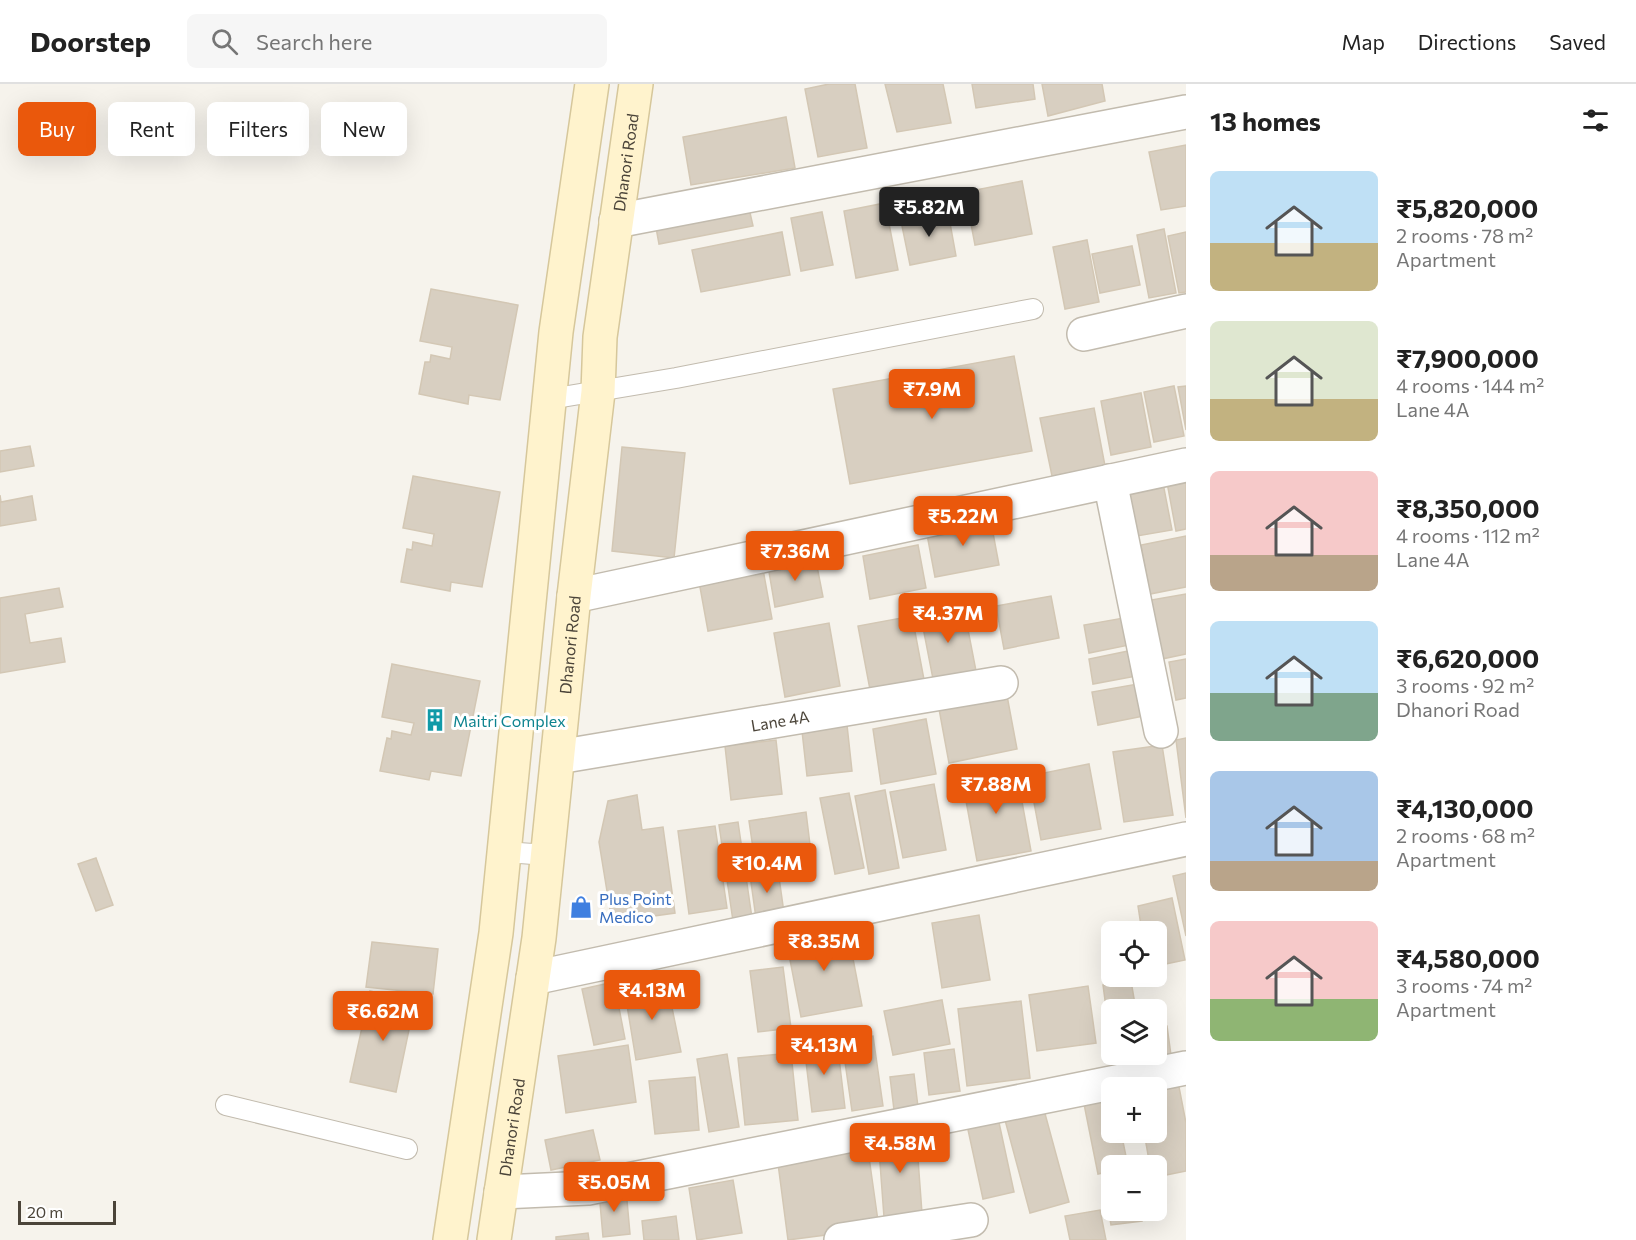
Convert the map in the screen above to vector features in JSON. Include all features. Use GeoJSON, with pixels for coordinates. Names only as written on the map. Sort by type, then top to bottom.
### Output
{"type":"FeatureCollection","features":[{"type":"Feature","properties":{"kind":"main road"},"geometry":{"type":"LineString","coordinates":[[450,1240],[496,933],[556,332],[592,84]]}},
{"type":"Feature","properties":{"kind":"main road","name":"Dhanori Road"},"geometry":{"type":"LineString","coordinates":[[494,1240],[533,978],[598,392],[600,337],[636,84]]}},
{"type":"Feature","properties":{"kind":"main road"},"geometry":{"type":"LineString","coordinates":[[478,1054],[521,1060]]}},
{"type":"Feature","properties":{"kind":"street"},"geometry":{"type":"LineString","coordinates":[[616,221],[1186,112]]}},
{"type":"Feature","properties":{"kind":"street"},"geometry":{"type":"LineString","coordinates":[[1084,334],[1186,311]]}},
{"type":"Feature","properties":{"kind":"street"},"geometry":{"type":"LineString","coordinates":[[574,596],[1186,465]]}},
{"type":"Feature","properties":{"kind":"street"},"geometry":{"type":"LineString","coordinates":[[1110,481],[1161,731]]}},
{"type":"Feature","properties":{"kind":"street","name":"Lane 4A"},"geometry":{"type":"LineString","coordinates":[[558,757],[1001,683]]}},
{"type":"Feature","properties":{"kind":"street"},"geometry":{"type":"LineString","coordinates":[[533,978],[1186,839]]}},
{"type":"Feature","properties":{"kind":"street"},"geometry":{"type":"LineString","coordinates":[[501,1192],[588,1188],[1186,1068]]}},
{"type":"Feature","properties":{"kind":"street"},"geometry":{"type":"LineString","coordinates":[[841,1240],[971,1220]]}},
{"type":"Feature","properties":{"kind":"lane"},"geometry":{"type":"LineString","coordinates":[[550,399],[598,392],[1033,309]]}},
{"type":"Feature","properties":{"kind":"lane"},"geometry":{"type":"LineString","coordinates":[[504,852],[548,855]]}},
{"type":"Feature","properties":{"kind":"lane"},"geometry":{"type":"LineString","coordinates":[[226,1105],[407,1149]]}},
{"type":"Feature","properties":{"kind":"building"},"geometry":{"type":"Polygon","coordinates":[[[829,84],[855,84],[867,148],[818,157],[805,89],[829,84]]]}},
{"type":"Feature","properties":{"kind":"building"},"geometry":{"type":"Polygon","coordinates":[[[885,84],[943,84],[951,123],[897,132],[885,84]]]}},
{"type":"Feature","properties":{"kind":"building"},"geometry":{"type":"Polygon","coordinates":[[[972,84],[1033,84],[1035,99],[976,108],[972,84]]]}},
{"type":"Feature","properties":{"kind":"building"},"geometry":{"type":"Polygon","coordinates":[[[1042,84],[1102,84],[1105,101],[1048,116],[1042,84]]]}},
{"type":"Feature","properties":{"kind":"building"},"geometry":{"type":"Polygon","coordinates":[[[786,117],[795,168],[691,185],[683,137],[786,117]]]}},
{"type":"Feature","properties":{"kind":"building"},"geometry":{"type":"Polygon","coordinates":[[[1186,145],[1186,206],[1161,210],[1149,152],[1186,145]]]}},
{"type":"Feature","properties":{"kind":"building"},"geometry":{"type":"Polygon","coordinates":[[[1022,181],[1032,234],[975,245],[965,192],[1022,181]]]}},
{"type":"Feature","properties":{"kind":"building"},"geometry":{"type":"Polygon","coordinates":[[[885,203],[898,270],[856,278],[844,211],[885,203]]]}},
{"type":"Feature","properties":{"kind":"building"},"geometry":{"type":"Polygon","coordinates":[[[748,204],[753,226],[659,244],[655,222],[748,204]]]}},
{"type":"Feature","properties":{"kind":"building"},"geometry":{"type":"Polygon","coordinates":[[[822,212],[833,265],[801,271],[791,218],[822,212]]]}},
{"type":"Feature","properties":{"kind":"building"},"geometry":{"type":"Polygon","coordinates":[[[948,212],[956,256],[910,265],[901,221],[948,212]]]}},
{"type":"Feature","properties":{"kind":"building"},"geometry":{"type":"Polygon","coordinates":[[[1164,229],[1176,293],[1149,298],[1137,235],[1164,229]]]}},
{"type":"Feature","properties":{"kind":"building"},"geometry":{"type":"Polygon","coordinates":[[[782,232],[790,275],[701,292],[692,250],[782,232]]]}},
{"type":"Feature","properties":{"kind":"building"},"geometry":{"type":"Polygon","coordinates":[[[1186,232],[1186,292],[1179,293],[1168,236],[1186,232]]]}},
{"type":"Feature","properties":{"kind":"building"},"geometry":{"type":"Polygon","coordinates":[[[1087,240],[1099,302],[1065,309],[1053,247],[1087,240]]]}},
{"type":"Feature","properties":{"kind":"building"},"geometry":{"type":"Polygon","coordinates":[[[1132,246],[1140,285],[1100,293],[1092,254],[1132,246]]]}},
{"type":"Feature","properties":{"kind":"building"},"geometry":{"type":"Polygon","coordinates":[[[431,289],[518,305],[500,400],[469,395],[468,404],[419,394],[425,362],[430,362],[431,355],[450,359],[452,347],[420,341],[431,289]]]}},
{"type":"Feature","properties":{"kind":"building"},"geometry":{"type":"Polygon","coordinates":[[[1014,356],[1032,451],[850,484],[833,389],[1014,356]]]}},
{"type":"Feature","properties":{"kind":"building"},"geometry":{"type":"Polygon","coordinates":[[[1174,386],[1184,436],[1154,442],[1144,392],[1174,386]]]}},
{"type":"Feature","properties":{"kind":"building"},"geometry":{"type":"Polygon","coordinates":[[[1186,386],[1186,430],[1178,387],[1186,386]]]}},
{"type":"Feature","properties":{"kind":"building"},"geometry":{"type":"Polygon","coordinates":[[[1141,393],[1151,447],[1111,455],[1101,401],[1141,393]]]}},
{"type":"Feature","properties":{"kind":"building"},"geometry":{"type":"Polygon","coordinates":[[[1094,408],[1105,466],[1052,476],[1040,418],[1094,408]]]}},
{"type":"Feature","properties":{"kind":"building"},"geometry":{"type":"Polygon","coordinates":[[[30,446],[34,466],[0,472],[0,451],[30,446]]]}},
{"type":"Feature","properties":{"kind":"building"},"geometry":{"type":"Polygon","coordinates":[[[622,447],[685,453],[674,558],[612,551],[622,447]]]}},
{"type":"Feature","properties":{"kind":"building"},"geometry":{"type":"Polygon","coordinates":[[[1186,473],[1186,529],[1176,531],[1166,477],[1186,473]]]}},
{"type":"Feature","properties":{"kind":"building"},"geometry":{"type":"Polygon","coordinates":[[[413,476],[500,492],[482,587],[451,582],[450,591],[401,582],[407,549],[412,550],[413,542],[432,546],[434,534],[403,528],[413,476]]]}},
{"type":"Feature","properties":{"kind":"building"},"geometry":{"type":"Polygon","coordinates":[[[1162,478],[1172,530],[1137,536],[1128,485],[1162,478]]]}},
{"type":"Feature","properties":{"kind":"building"},"geometry":{"type":"Polygon","coordinates":[[[0,495],[1,502],[32,496],[36,520],[0,526],[0,495]]]}},
{"type":"Feature","properties":{"kind":"building"},"geometry":{"type":"Polygon","coordinates":[[[990,517],[999,565],[935,577],[926,529],[990,517]]]}},
{"type":"Feature","properties":{"kind":"building"},"geometry":{"type":"Polygon","coordinates":[[[1186,536],[1186,587],[1150,594],[1141,545],[1186,536]]]}},
{"type":"Feature","properties":{"kind":"building"},"geometry":{"type":"Polygon","coordinates":[[[918,545],[926,588],[870,599],[863,556],[918,545]]]}},
{"type":"Feature","properties":{"kind":"building"},"geometry":{"type":"Polygon","coordinates":[[[815,556],[823,597],[775,607],[768,566],[815,556]]]}},
{"type":"Feature","properties":{"kind":"building"},"geometry":{"type":"Polygon","coordinates":[[[762,564],[772,619],[708,631],[698,576],[762,564]]]}},
{"type":"Feature","properties":{"kind":"building"},"geometry":{"type":"Polygon","coordinates":[[[59,588],[63,607],[25,614],[30,643],[61,638],[65,662],[0,673],[0,598],[59,588]]]}},
{"type":"Feature","properties":{"kind":"building"},"geometry":{"type":"Polygon","coordinates":[[[1186,594],[1186,654],[1162,659],[1151,600],[1186,594]]]}},
{"type":"Feature","properties":{"kind":"building"},"geometry":{"type":"Polygon","coordinates":[[[1051,596],[1059,638],[1004,649],[996,606],[1051,596]]]}},
{"type":"Feature","properties":{"kind":"building"},"geometry":{"type":"Polygon","coordinates":[[[964,609],[976,671],[933,679],[921,617],[964,609]]]}},
{"type":"Feature","properties":{"kind":"building"},"geometry":{"type":"Polygon","coordinates":[[[912,616],[925,685],[871,695],[858,626],[912,616]]]}},
{"type":"Feature","properties":{"kind":"building"},"geometry":{"type":"Polygon","coordinates":[[[1129,617],[1134,644],[1089,653],[1084,625],[1129,617]]]}},
{"type":"Feature","properties":{"kind":"building"},"geometry":{"type":"Polygon","coordinates":[[[829,623],[840,686],[785,697],[774,633],[829,623]]]}},
{"type":"Feature","properties":{"kind":"building"},"geometry":{"type":"Polygon","coordinates":[[[1138,649],[1142,675],[1093,684],[1089,659],[1138,649]]]}},
{"type":"Feature","properties":{"kind":"building"},"geometry":{"type":"Polygon","coordinates":[[[1186,659],[1186,698],[1176,700],[1169,662],[1186,659]]]}},
{"type":"Feature","properties":{"kind":"building","name":"Maitri Complex"},"geometry":{"type":"Polygon","coordinates":[[[392,664],[480,681],[461,776],[431,771],[429,780],[380,771],[387,738],[391,739],[392,731],[411,735],[414,723],[382,717],[392,664]]]}},
{"type":"Feature","properties":{"kind":"building"},"geometry":{"type":"Polygon","coordinates":[[[1143,683],[1149,715],[1098,725],[1092,692],[1143,683]]]}},
{"type":"Feature","properties":{"kind":"building"},"geometry":{"type":"Polygon","coordinates":[[[1005,685],[1017,749],[949,763],[937,698],[1005,685]]]}},
{"type":"Feature","properties":{"kind":"building"},"geometry":{"type":"Polygon","coordinates":[[[926,719],[936,774],[881,784],[873,729],[926,719]]]}},
{"type":"Feature","properties":{"kind":"building"},"geometry":{"type":"Polygon","coordinates":[[[847,725],[852,771],[807,776],[802,731],[847,725]]]}},
{"type":"Feature","properties":{"kind":"building"},"geometry":{"type":"Polygon","coordinates":[[[1186,738],[1186,818],[1176,740],[1186,738]]]}},
{"type":"Feature","properties":{"kind":"building"},"geometry":{"type":"Polygon","coordinates":[[[776,740],[782,794],[731,800],[725,746],[776,740]]]}},
{"type":"Feature","properties":{"kind":"building"},"geometry":{"type":"Polygon","coordinates":[[[1162,745],[1173,815],[1124,822],[1113,752],[1162,745]]]}},
{"type":"Feature","properties":{"kind":"building"},"geometry":{"type":"Polygon","coordinates":[[[1089,764],[1101,829],[1041,840],[1029,776],[1089,764]]]}},
{"type":"Feature","properties":{"kind":"building"},"geometry":{"type":"Polygon","coordinates":[[[1016,769],[1031,851],[977,861],[962,779],[1016,769]]]}},
{"type":"Feature","properties":{"kind":"building"},"geometry":{"type":"Polygon","coordinates":[[[934,784],[946,850],[903,858],[890,792],[934,784]]]}},
{"type":"Feature","properties":{"kind":"building"},"geometry":{"type":"Polygon","coordinates":[[[885,790],[899,868],[869,874],[855,796],[885,790]]]}},
{"type":"Feature","properties":{"kind":"building"},"geometry":{"type":"Polygon","coordinates":[[[849,793],[864,868],[835,874],[820,798],[849,793]]]}},
{"type":"Feature","properties":{"kind":"building"},"geometry":{"type":"Polygon","coordinates":[[[637,795],[642,830],[663,827],[675,913],[612,922],[599,842],[608,801],[637,795]]]}},
{"type":"Feature","properties":{"kind":"building"},"geometry":{"type":"Polygon","coordinates":[[[806,812],[812,861],[756,869],[749,821],[806,812]]]}},
{"type":"Feature","properties":{"kind":"building"},"geometry":{"type":"Polygon","coordinates":[[[738,822],[752,918],[733,921],[719,825],[738,822]]]}},
{"type":"Feature","properties":{"kind":"building"},"geometry":{"type":"Polygon","coordinates":[[[715,826],[727,908],[689,914],[678,831],[715,826]]]}},
{"type":"Feature","properties":{"kind":"building"},"geometry":{"type":"Polygon","coordinates":[[[96,858],[113,905],[96,911],[78,864],[96,858]]]}},
{"type":"Feature","properties":{"kind":"building"},"geometry":{"type":"Polygon","coordinates":[[[778,870],[784,913],[756,918],[750,875],[778,870]]]}},
{"type":"Feature","properties":{"kind":"building"},"geometry":{"type":"Polygon","coordinates":[[[1186,873],[1186,936],[1173,876],[1186,873]]]}},
{"type":"Feature","properties":{"kind":"building"},"geometry":{"type":"Polygon","coordinates":[[[1172,898],[1185,960],[1167,964],[1167,921],[1140,921],[1138,906],[1172,898]]]}},
{"type":"Feature","properties":{"kind":"building"},"geometry":{"type":"Polygon","coordinates":[[[979,915],[990,980],[942,988],[932,923],[979,915]]]}},
{"type":"Feature","properties":{"kind":"building"},"geometry":{"type":"Polygon","coordinates":[[[847,927],[862,1006],[801,1017],[786,939],[847,927]]]}},
{"type":"Feature","properties":{"kind":"building"},"geometry":{"type":"Polygon","coordinates":[[[372,942],[438,949],[433,994],[366,987],[372,942]]]}},
{"type":"Feature","properties":{"kind":"building"},"geometry":{"type":"Polygon","coordinates":[[[783,967],[791,1028],[758,1032],[750,971],[783,967]]]}},
{"type":"Feature","properties":{"kind":"building"},"geometry":{"type":"Polygon","coordinates":[[[614,982],[625,1039],[594,1045],[582,989],[614,982]]]}},
{"type":"Feature","properties":{"kind":"building"},"geometry":{"type":"Polygon","coordinates":[[[667,983],[681,1052],[636,1060],[624,987],[667,983]]]}},
{"type":"Feature","properties":{"kind":"building"},"geometry":{"type":"Polygon","coordinates":[[[1088,986],[1096,1043],[1037,1051],[1029,995],[1088,986]]]}},
{"type":"Feature","properties":{"kind":"building"},"geometry":{"type":"Polygon","coordinates":[[[1103,987],[1132,987],[1134,999],[1105,999],[1103,987]]]}},
{"type":"Feature","properties":{"kind":"building"},"geometry":{"type":"Polygon","coordinates":[[[370,991],[415,1001],[396,1092],[350,1082],[370,991]]]}},
{"type":"Feature","properties":{"kind":"building"},"geometry":{"type":"Polygon","coordinates":[[[942,1000],[950,1044],[893,1055],[884,1011],[942,1000]]]}},
{"type":"Feature","properties":{"kind":"building"},"geometry":{"type":"Polygon","coordinates":[[[1021,1001],[1030,1078],[967,1086],[958,1009],[1021,1001]]]}},
{"type":"Feature","properties":{"kind":"building"},"geometry":{"type":"Polygon","coordinates":[[[1167,1026],[1171,1055],[1167,1056],[1167,1026]]]}},
{"type":"Feature","properties":{"kind":"building"},"geometry":{"type":"Polygon","coordinates":[[[873,1036],[883,1106],[852,1111],[842,1041],[873,1036]]]}},
{"type":"Feature","properties":{"kind":"building"},"geometry":{"type":"Polygon","coordinates":[[[837,1041],[845,1108],[812,1112],[804,1045],[837,1041]]]}},
{"type":"Feature","properties":{"kind":"building"},"geometry":{"type":"Polygon","coordinates":[[[628,1045],[636,1102],[566,1113],[558,1056],[628,1045]]]}},
{"type":"Feature","properties":{"kind":"building"},"geometry":{"type":"Polygon","coordinates":[[[954,1049],[960,1091],[929,1095],[924,1053],[954,1049]]]}},
{"type":"Feature","properties":{"kind":"building"},"geometry":{"type":"Polygon","coordinates":[[[791,1053],[798,1120],[745,1125],[738,1058],[791,1053]]]}},
{"type":"Feature","properties":{"kind":"building"},"geometry":{"type":"Polygon","coordinates":[[[727,1054],[739,1127],[709,1132],[697,1059],[727,1054]]]}},
{"type":"Feature","properties":{"kind":"building"},"geometry":{"type":"Polygon","coordinates":[[[914,1074],[918,1107],[894,1110],[890,1077],[914,1074]]]}},
{"type":"Feature","properties":{"kind":"building"},"geometry":{"type":"Polygon","coordinates":[[[695,1077],[699,1130],[655,1134],[649,1081],[695,1077]]]}},
{"type":"Feature","properties":{"kind":"building"},"geometry":{"type":"Polygon","coordinates":[[[1179,1087],[1186,1123],[1186,1171],[1167,1175],[1167,1155],[1148,1155],[1146,1143],[1167,1143],[1167,1089],[1179,1087]]]}},
{"type":"Feature","properties":{"kind":"building"},"geometry":{"type":"Polygon","coordinates":[[[1101,1100],[1101,1143],[1123,1143],[1126,1155],[1101,1155],[1101,1173],[1098,1174],[1084,1104],[1101,1100]]]}},
{"type":"Feature","properties":{"kind":"building"},"geometry":{"type":"Polygon","coordinates":[[[1044,1110],[1069,1202],[1030,1213],[1005,1120],[1044,1110]]]}},
{"type":"Feature","properties":{"kind":"building"},"geometry":{"type":"Polygon","coordinates":[[[998,1118],[1014,1192],[983,1199],[967,1125],[998,1118]]]}},
{"type":"Feature","properties":{"kind":"building"},"geometry":{"type":"Polygon","coordinates":[[[593,1130],[600,1160],[551,1170],[545,1140],[593,1130]]]}},
{"type":"Feature","properties":{"kind":"building"},"geometry":{"type":"Polygon","coordinates":[[[916,1132],[922,1213],[884,1217],[878,1136],[916,1132]]]}},
{"type":"Feature","properties":{"kind":"building"},"geometry":{"type":"Polygon","coordinates":[[[867,1143],[879,1228],[788,1240],[777,1156],[867,1143]]]}},
{"type":"Feature","properties":{"kind":"building"},"geometry":{"type":"Polygon","coordinates":[[[733,1180],[742,1233],[697,1240],[689,1188],[733,1180]]]}},
{"type":"Feature","properties":{"kind":"building"},"geometry":{"type":"Polygon","coordinates":[[[626,1189],[630,1234],[603,1237],[599,1192],[626,1189]]]}},
{"type":"Feature","properties":{"kind":"building"},"geometry":{"type":"Polygon","coordinates":[[[1100,1210],[1106,1240],[1070,1240],[1065,1216],[1100,1210]]]}},
{"type":"Feature","properties":{"kind":"building"},"geometry":{"type":"Polygon","coordinates":[[[676,1216],[679,1240],[644,1240],[642,1221],[676,1216]]]}},
{"type":"Feature","properties":{"kind":"building"},"geometry":{"type":"Polygon","coordinates":[[[1110,1221],[1142,1221],[1111,1225],[1110,1221]]]}},
{"type":"Feature","properties":{"kind":"building"},"geometry":{"type":"Polygon","coordinates":[[[588,1233],[589,1240],[556,1240],[556,1237],[588,1233]]]}},
{"type":"Feature","properties":{"kind":"place","name":"Maitri Complex"},"geometry":{"type":"Point","coordinates":[435,720]}},
{"type":"Feature","properties":{"kind":"place","name":"Plus Point Medico"},"geometry":{"type":"Point","coordinates":[581,907]}}]}
